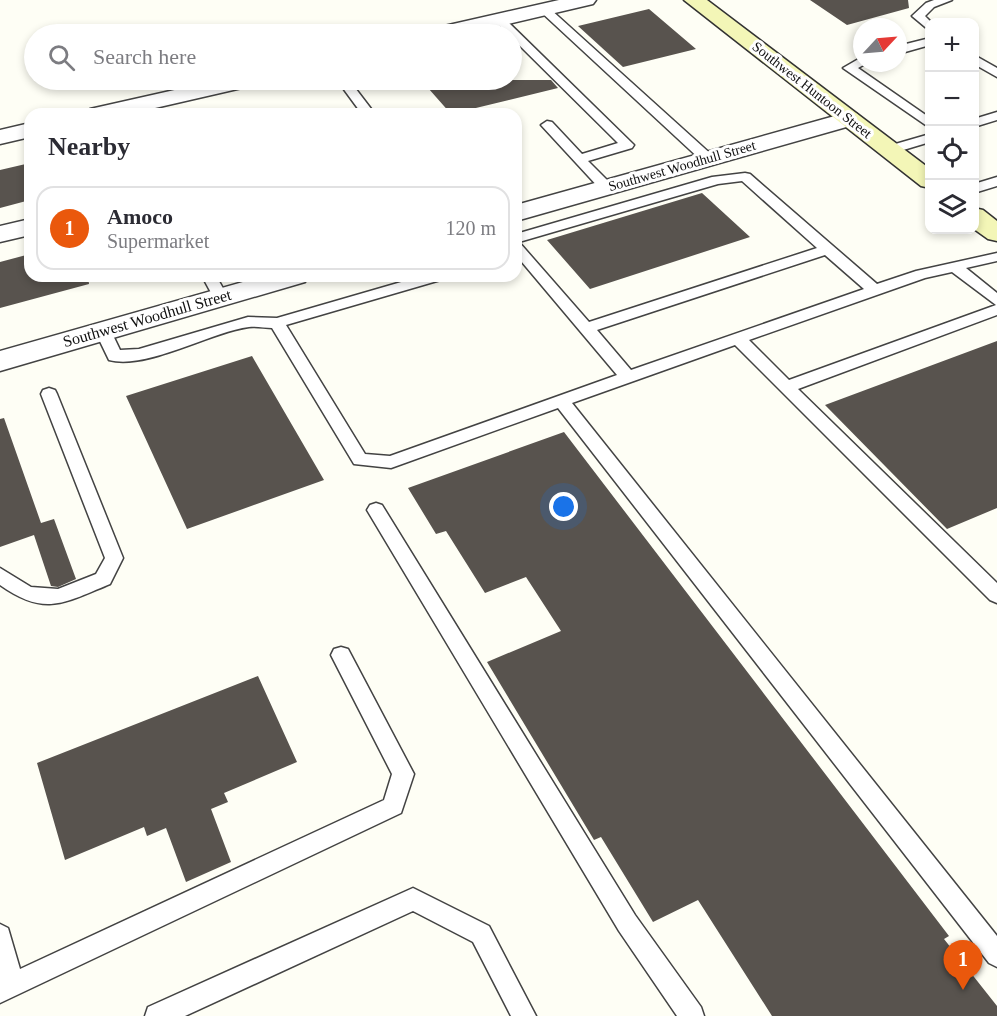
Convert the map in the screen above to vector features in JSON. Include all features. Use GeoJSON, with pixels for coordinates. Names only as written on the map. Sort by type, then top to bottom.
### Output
{"type":"FeatureCollection","features":[{"type":"Feature","properties":{"kind":"main road","name":"Southwest Huntoon Street"},"geometry":{"type":"LineString","coordinates":[[694,0],[929,180]]}},
{"type":"Feature","properties":{"kind":"main road"},"geometry":{"type":"LineString","coordinates":[[890,150],[925,162]]}},
{"type":"Feature","properties":{"kind":"main road"},"geometry":{"type":"LineString","coordinates":[[981,186],[997,210]]}},
{"type":"Feature","properties":{"kind":"main road"},"geometry":{"type":"LineString","coordinates":[[979,219],[997,233]]}},
{"type":"Feature","properties":{"kind":"street"},"geometry":{"type":"LineString","coordinates":[[483,24],[586,0]]}},
{"type":"Feature","properties":{"kind":"street"},"geometry":{"type":"LineString","coordinates":[[124,108],[203,90]]}},
{"type":"Feature","properties":{"kind":"street","name":"Southwest Woodhull Street"},"geometry":{"type":"LineString","coordinates":[[522,211],[606,187],[708,166],[849,119]]}},
{"type":"Feature","properties":{"kind":"street"},"geometry":{"type":"LineString","coordinates":[[0,137],[24,131]]}},
{"type":"Feature","properties":{"kind":"street"},"geometry":{"type":"LineString","coordinates":[[0,234],[24,228]]}},
{"type":"Feature","properties":{"kind":"street","name":"Southwest Woodhull Street"},"geometry":{"type":"LineString","coordinates":[[0,361],[103,331],[215,287],[251,282]]}},
{"type":"Feature","properties":{"kind":"lane"},"geometry":{"type":"LineString","coordinates":[[925,23],[918,16],[930,4],[946,0]]}},
{"type":"Feature","properties":{"kind":"lane"},"geometry":{"type":"LineString","coordinates":[[545,10],[708,166],[745,177],[875,290]]}},
{"type":"Feature","properties":{"kind":"lane"},"geometry":{"type":"LineString","coordinates":[[500,20],[504,24]]}},
{"type":"Feature","properties":{"kind":"lane"},"geometry":{"type":"LineString","coordinates":[[522,42],[627,145],[580,159]]}},
{"type":"Feature","properties":{"kind":"lane"},"geometry":{"type":"LineString","coordinates":[[907,47],[925,42]]}},
{"type":"Feature","properties":{"kind":"lane"},"geometry":{"type":"LineString","coordinates":[[979,61],[997,73]]}},
{"type":"Feature","properties":{"kind":"lane"},"geometry":{"type":"LineString","coordinates":[[855,72],[925,121]]}},
{"type":"Feature","properties":{"kind":"lane"},"geometry":{"type":"LineString","coordinates":[[351,90],[364,108]]}},
{"type":"Feature","properties":{"kind":"lane"},"geometry":{"type":"LineString","coordinates":[[979,122],[997,116]]}},
{"type":"Feature","properties":{"kind":"lane"},"geometry":{"type":"LineString","coordinates":[[547,125],[606,187]]}},
{"type":"Feature","properties":{"kind":"lane"},"geometry":{"type":"LineString","coordinates":[[890,150],[925,141]]}},
{"type":"Feature","properties":{"kind":"lane"},"geometry":{"type":"LineString","coordinates":[[522,246],[708,166]]}},
{"type":"Feature","properties":{"kind":"lane"},"geometry":{"type":"LineString","coordinates":[[587,328],[828,249]]}},
{"type":"Feature","properties":{"kind":"lane"},"geometry":{"type":"LineString","coordinates":[[522,254],[628,377]]}},
{"type":"Feature","properties":{"kind":"lane"},"geometry":{"type":"LineString","coordinates":[[277,323],[360,460],[391,462],[921,273],[997,257]]}},
{"type":"Feature","properties":{"kind":"lane"},"geometry":{"type":"LineString","coordinates":[[955,267],[997,301]]}},
{"type":"Feature","properties":{"kind":"lane"},"geometry":{"type":"LineString","coordinates":[[103,331],[115,356],[140,354],[248,322],[277,323],[418,282]]}},
{"type":"Feature","properties":{"kind":"lane"},"geometry":{"type":"LineString","coordinates":[[786,387],[997,310]]}},
{"type":"Feature","properties":{"kind":"lane"},"geometry":{"type":"LineString","coordinates":[[737,338],[997,595]]}},
{"type":"Feature","properties":{"kind":"lane"},"geometry":{"type":"LineString","coordinates":[[0,574],[27,594],[59,597],[103,579],[114,558],[49,394]]}},
{"type":"Feature","properties":{"kind":"lane"},"geometry":{"type":"LineString","coordinates":[[561,401],[997,955]]}},
{"type":"Feature","properties":{"kind":"lane"},"geometry":{"type":"LineString","coordinates":[[376,510],[627,923],[692,1016]]}},
{"type":"Feature","properties":{"kind":"lane"},"geometry":{"type":"LineString","coordinates":[[0,936],[6,988],[393,806],[403,774],[341,655]]}},
{"type":"Feature","properties":{"kind":"lane"},"geometry":{"type":"LineString","coordinates":[[157,1016],[413,898],[481,934],[524,1016]]}},
{"type":"Feature","properties":{"kind":"building"},"geometry":{"type":"Polygon","coordinates":[[[810,0],[908,0],[909,8],[873,18],[853,18],[853,23],[847,25],[810,0]]]}},
{"type":"Feature","properties":{"kind":"building"},"geometry":{"type":"Polygon","coordinates":[[[649,9],[696,49],[623,67],[578,26],[649,9]]]}},
{"type":"Feature","properties":{"kind":"building"},"geometry":{"type":"Polygon","coordinates":[[[522,80],[551,80],[558,88],[476,108],[446,108],[430,90],[522,90],[522,80]]]}},
{"type":"Feature","properties":{"kind":"building"},"geometry":{"type":"Polygon","coordinates":[[[24,164],[24,202],[0,208],[0,170],[24,164]]]}},
{"type":"Feature","properties":{"kind":"building"},"geometry":{"type":"Polygon","coordinates":[[[702,193],[750,237],[590,289],[547,240],[702,193]]]}},
{"type":"Feature","properties":{"kind":"building"},"geometry":{"type":"Polygon","coordinates":[[[24,256],[24,282],[89,282],[89,284],[0,308],[0,262],[24,256]]]}},
{"type":"Feature","properties":{"kind":"building"},"geometry":{"type":"Polygon","coordinates":[[[997,341],[997,508],[947,529],[825,405],[997,341]]]}},
{"type":"Feature","properties":{"kind":"building"},"geometry":{"type":"Polygon","coordinates":[[[252,356],[324,480],[187,529],[126,396],[252,356]]]}},
{"type":"Feature","properties":{"kind":"building"},"geometry":{"type":"Polygon","coordinates":[[[4,418],[41,523],[54,519],[76,579],[58,587],[51,586],[34,535],[0,547],[0,419],[4,418]]]}},
{"type":"Feature","properties":{"kind":"building"},"geometry":{"type":"Polygon","coordinates":[[[564,432],[949,936],[944,939],[997,1006],[997,1016],[772,1016],[698,900],[653,922],[601,837],[594,840],[487,662],[561,631],[526,577],[485,593],[446,531],[436,534],[408,488],[564,432]]]}},
{"type":"Feature","properties":{"kind":"building"},"geometry":{"type":"Polygon","coordinates":[[[258,676],[297,762],[224,793],[228,802],[211,809],[231,862],[186,882],[166,828],[147,836],[144,827],[65,860],[37,763],[258,676]]]}},
{"type":"Feature","properties":{"kind":"place","name":"Amoco"},"geometry":{"type":"Point","coordinates":[963,990]}}]}
